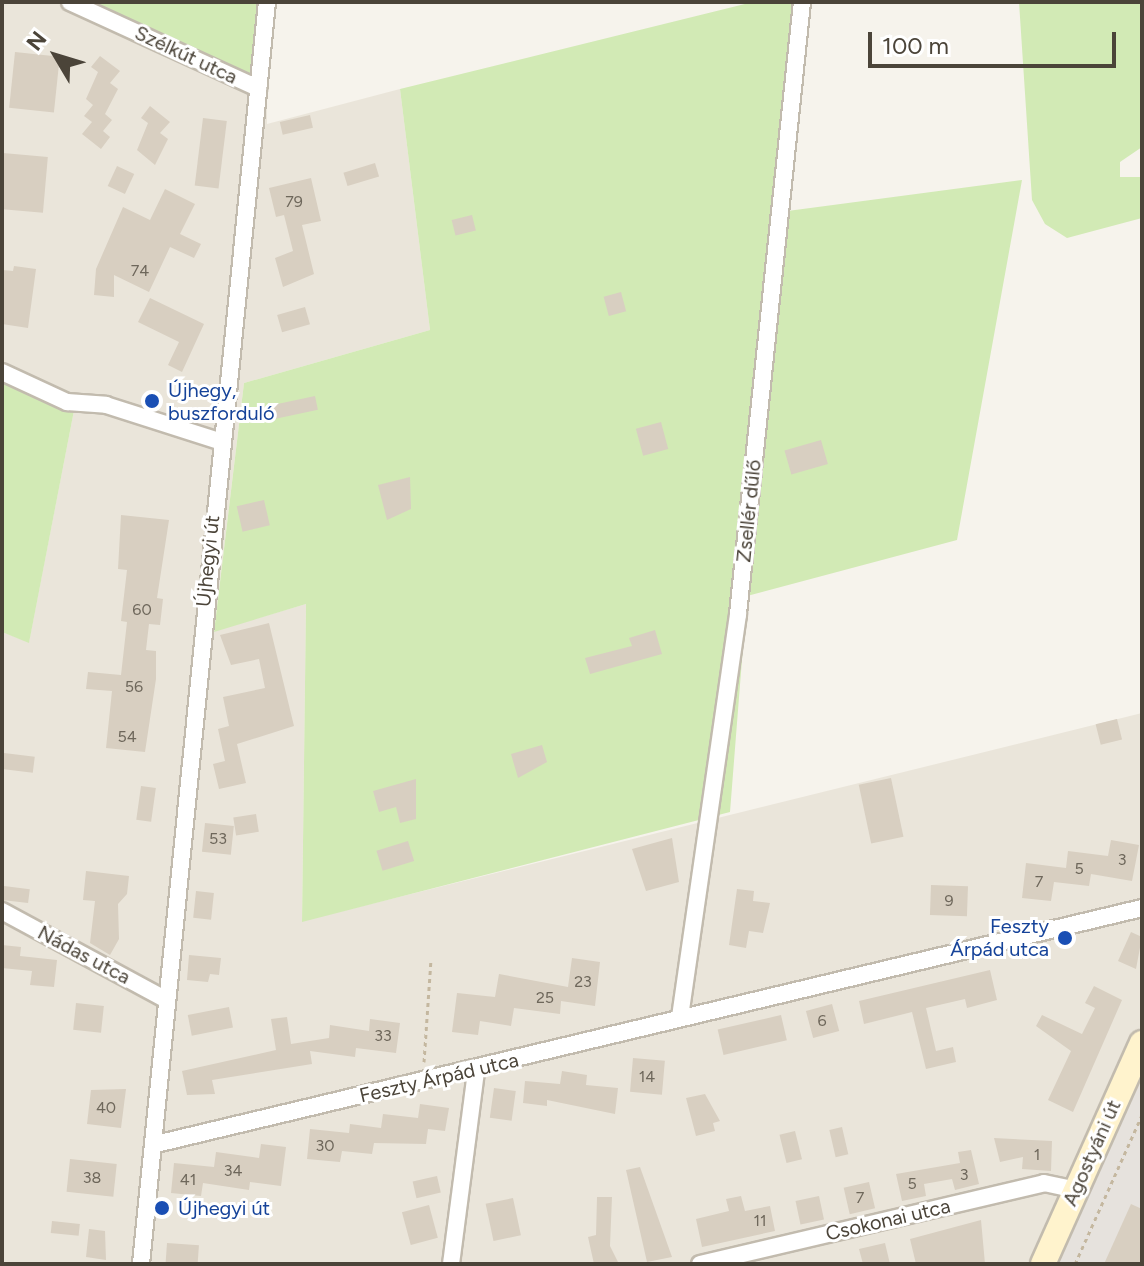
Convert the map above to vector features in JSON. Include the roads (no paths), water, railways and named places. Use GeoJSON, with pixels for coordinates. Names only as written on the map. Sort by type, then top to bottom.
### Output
{"type":"FeatureCollection","features":[{"type":"Feature","properties":{"kind":"main road","name":"Agostyáni út"},"geometry":{"type":"LineString","coordinates":[[1043,1264],[1142,1043]]}},
{"type":"Feature","properties":{"kind":"street","name":"Szélkút utca"},"geometry":{"type":"LineString","coordinates":[[70,2],[258,88]]}},
{"type":"Feature","properties":{"kind":"street","name":"Újhegyi út"},"geometry":{"type":"LineString","coordinates":[[141,1264],[156,1144],[165,999],[219,441],[267,2]]}},
{"type":"Feature","properties":{"kind":"street","name":"Zsellér dűlő"},"geometry":{"type":"LineString","coordinates":[[680,1017],[738,614],[802,2]]}},
{"type":"Feature","properties":{"kind":"street"},"geometry":{"type":"LineString","coordinates":[[2,372],[67,402],[106,405],[219,441]]}},
{"type":"Feature","properties":{"kind":"street","name":"Feszty Árpád utca"},"geometry":{"type":"LineString","coordinates":[[156,1144],[476,1071],[680,1017],[1142,908]]}},
{"type":"Feature","properties":{"kind":"street","name":"Nádas utca"},"geometry":{"type":"LineString","coordinates":[[2,911],[165,999]]}},
{"type":"Feature","properties":{"kind":"street"},"geometry":{"type":"LineString","coordinates":[[451,1264],[476,1071]]}},
{"type":"Feature","properties":{"kind":"street","name":"Csokonai utca"},"geometry":{"type":"LineString","coordinates":[[700,1264],[1044,1183],[1076,1190]]}},
{"type":"Feature","properties":{"kind":"place","name":"Újhegy, buszforduló"},"geometry":{"type":"Point","coordinates":[152,401]}},
{"type":"Feature","properties":{"kind":"place","name":"Feszty Árpád utca"},"geometry":{"type":"Point","coordinates":[1065,938]}},
{"type":"Feature","properties":{"kind":"place","name":"Újhegyi út"},"geometry":{"type":"Point","coordinates":[162,1208]}}]}
